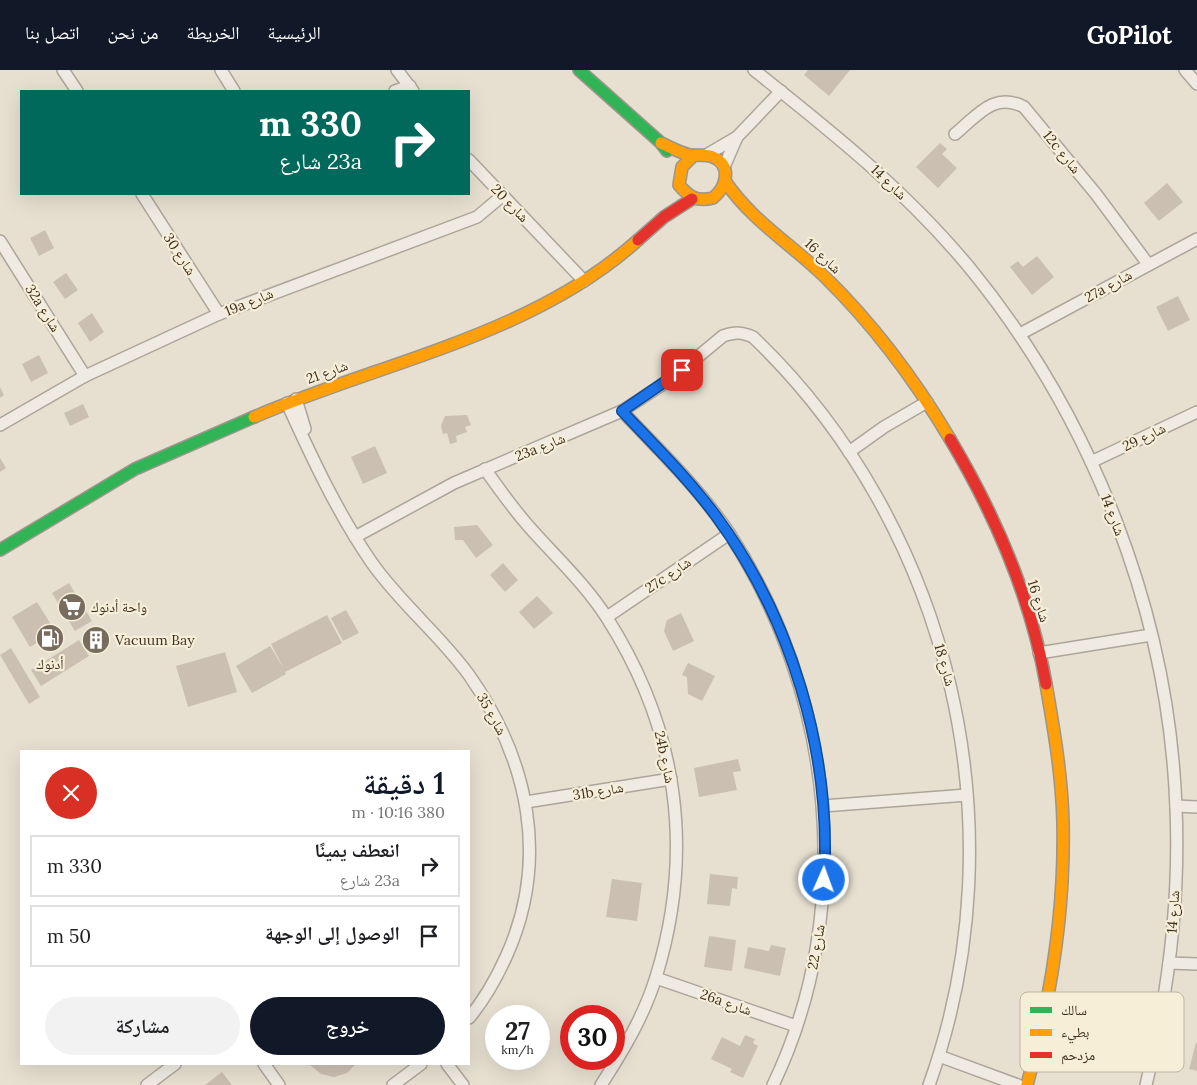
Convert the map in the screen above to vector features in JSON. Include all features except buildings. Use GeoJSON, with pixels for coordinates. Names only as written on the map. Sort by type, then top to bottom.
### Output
{"type":"FeatureCollection","features":[{"type":"Feature","properties":{"kind":"street"},"geometry":{"type":"LineString","coordinates":[[63,70],[76,90]]}},
{"type":"Feature","properties":{"kind":"street"},"geometry":{"type":"LineString","coordinates":[[221,70],[233,90]]}},
{"type":"Feature","properties":{"kind":"street"},"geometry":{"type":"LineString","coordinates":[[398,70],[411,89]]}},
{"type":"Feature","properties":{"kind":"street"},"geometry":{"type":"LineString","coordinates":[[578,70],[661,143],[679,172]]}},
{"type":"Feature","properties":{"kind":"street","name":"شارع 14"},"geometry":{"type":"LineString","coordinates":[[754,70],[846,143],[909,202],[967,266],[1020,334],[1058,397],[1091,462],[1114,517],[1150,631],[1167,717],[1176,806],[1176,883],[1169,963],[1164,992]]}},
{"type":"Feature","properties":{"kind":"street"},"geometry":{"type":"LineString","coordinates":[[1186,70],[1197,84]]}},
{"type":"Feature","properties":{"kind":"street"},"geometry":{"type":"LineString","coordinates":[[724,167],[737,137],[778,88]]}},
{"type":"Feature","properties":{"kind":"street","name":"12c شارع"},"geometry":{"type":"LineString","coordinates":[[955,134],[993,103],[1004,100],[1015,102],[1024,107],[1096,194],[1148,264]]}},
{"type":"Feature","properties":{"kind":"street"},"geometry":{"type":"LineString","coordinates":[[661,143],[694,155],[708,154],[737,137]]}},
{"type":"Feature","properties":{"kind":"street"},"geometry":{"type":"LineString","coordinates":[[694,155],[682,165],[679,172],[679,185],[692,199],[701,201],[712,199],[723,188],[726,181],[724,167],[720,161],[708,154]]}},
{"type":"Feature","properties":{"kind":"street","name":"شارع 20"},"geometry":{"type":"LineString","coordinates":[[470,161],[552,246],[580,284]]}},
{"type":"Feature","properties":{"kind":"street","name":"شارع 16"},"geometry":{"type":"LineString","coordinates":[[726,181],[737,198],[751,213],[814,267],[844,297],[871,328],[925,398],[950,435],[992,520],[1013,572],[1040,657],[1050,707],[1060,782],[1062,895],[1050,992]]}},
{"type":"Feature","properties":{"kind":"street","name":"شارع 21"},"geometry":{"type":"LineString","coordinates":[[659,219],[679,185]]}},
{"type":"Feature","properties":{"kind":"street","name":"شارع 30"},"geometry":{"type":"LineString","coordinates":[[143,195],[219,314]]}},
{"type":"Feature","properties":{"kind":"street","name":"19a شارع"},"geometry":{"type":"LineString","coordinates":[[0,425],[85,376],[219,314],[477,217],[502,196]]}},
{"type":"Feature","properties":{"kind":"street","name":"شارع 21"},"geometry":{"type":"LineString","coordinates":[[0,550],[133,470],[292,401],[504,324],[531,312],[580,284],[623,253],[659,219],[692,199]]}},
{"type":"Feature","properties":{"kind":"street","name":"شارع 16"},"geometry":{"type":"LineString","coordinates":[[712,199],[732,204],[751,213]]}},
{"type":"Feature","properties":{"kind":"street","name":"27a شارع"},"geometry":{"type":"LineString","coordinates":[[1020,334],[1197,239]]}},
{"type":"Feature","properties":{"kind":"street","name":"32a شارع"},"geometry":{"type":"LineString","coordinates":[[2,249],[85,376]]}},
{"type":"Feature","properties":{"kind":"street","name":"شارع 18"},"geometry":{"type":"LineString","coordinates":[[715,342],[733,332],[744,333],[754,337],[808,398],[849,452],[866,477],[897,532],[920,586],[939,642],[955,698],[963,746],[967,795],[969,883],[966,927],[953,1005],[929,1085]]}},
{"type":"Feature","properties":{"kind":"street","name":"23a شارع"},"geometry":{"type":"LineString","coordinates":[[355,537],[424,498],[485,469],[555,442],[622,411],[671,379],[715,342]]}},
{"type":"Feature","properties":{"kind":"street"},"geometry":{"type":"LineString","coordinates":[[849,452],[925,398]]}},
{"type":"Feature","properties":{"kind":"street","name":"شارع 35"},"geometry":{"type":"LineString","coordinates":[[292,401],[309,447],[355,537],[389,586],[467,672],[488,702],[518,767],[526,802],[530,859],[527,889],[521,919],[496,978],[470,1017]]}},
{"type":"Feature","properties":{"kind":"street","name":"شارع 22"},"geometry":{"type":"LineString","coordinates":[[622,411],[699,495],[729,534],[769,606],[799,684],[818,765],[825,862],[821,917],[812,972],[796,1026],[773,1085]]}},
{"type":"Feature","properties":{"kind":"street","name":"شارع 29"},"geometry":{"type":"LineString","coordinates":[[1091,462],[1197,412]]}},
{"type":"Feature","properties":{"kind":"street","name":"24b شارع"},"geometry":{"type":"LineString","coordinates":[[485,469],[512,507],[572,573],[607,617],[630,656],[649,698],[664,741],[676,822],[676,863],[668,931],[656,978],[641,1016],[601,1085]]}},
{"type":"Feature","properties":{"kind":"street","name":"27c شارع"},"geometry":{"type":"LineString","coordinates":[[607,617],[729,534]]}},
{"type":"Feature","properties":{"kind":"street"},"geometry":{"type":"LineString","coordinates":[[1040,657],[1150,631]]}},
{"type":"Feature","properties":{"kind":"street","name":"31b شارع"},"geometry":{"type":"LineString","coordinates":[[526,802],[670,779]]}},
{"type":"Feature","properties":{"kind":"street"},"geometry":{"type":"LineString","coordinates":[[822,806],[967,795]]}},
{"type":"Feature","properties":{"kind":"street"},"geometry":{"type":"LineString","coordinates":[[1176,806],[1197,807]]}},
{"type":"Feature","properties":{"kind":"street"},"geometry":{"type":"LineString","coordinates":[[1169,963],[1197,964]]}},
{"type":"Feature","properties":{"kind":"street","name":"26a شارع"},"geometry":{"type":"LineString","coordinates":[[656,978],[796,1026]]}},
{"type":"Feature","properties":{"kind":"street"},"geometry":{"type":"LineString","coordinates":[[939,1056],[1028,1082]]}},
{"type":"Feature","properties":{"kind":"street"},"geometry":{"type":"LineString","coordinates":[[147,1085],[174,1065]]}},
{"type":"Feature","properties":{"kind":"street"},"geometry":{"type":"LineString","coordinates":[[265,1065],[279,1085]]}},
{"type":"Feature","properties":{"kind":"street"},"geometry":{"type":"LineString","coordinates":[[393,1085],[420,1065]]}},
{"type":"Feature","properties":{"kind":"street"},"geometry":{"type":"LineString","coordinates":[[448,1065],[463,1085]]}},
{"type":"Feature","properties":{"kind":"street"},"geometry":{"type":"LineString","coordinates":[[986,1071],[1018,1085]]}},
{"type":"Feature","properties":{"kind":"street","name":"شارع 14"},"geometry":{"type":"LineString","coordinates":[[1146,1085],[1148,1072]]}},
{"type":"Feature","properties":{"kind":"traffic: fast"},"geometry":{"type":"LineString","coordinates":[[579,70],[661,143],[667,151]]}},
{"type":"Feature","properties":{"kind":"traffic: fast"},"geometry":{"type":"LineString","coordinates":[[0,550],[135,469],[254,417]]}},
{"type":"Feature","properties":{"kind":"traffic: slow"},"geometry":{"type":"LineString","coordinates":[[661,143],[686,154],[713,157],[723,165],[725,171],[724,183],[718,194],[713,198],[698,199],[686,193],[679,185],[682,167],[694,155]]}},
{"type":"Feature","properties":{"kind":"traffic: slow"},"geometry":{"type":"LineString","coordinates":[[725,181],[735,195],[759,220],[824,276],[859,313],[908,374],[950,439]]}},
{"type":"Feature","properties":{"kind":"traffic: slow"},"geometry":{"type":"LineString","coordinates":[[254,417],[455,344],[504,323],[552,300],[597,273],[638,240]]}},
{"type":"Feature","properties":{"kind":"traffic: slow"},"geometry":{"type":"LineString","coordinates":[[1046,684],[1055,736],[1063,823],[1062,890],[1055,956],[1048,992]]}},
{"type":"Feature","properties":{"kind":"traffic: slow"},"geometry":{"type":"LineString","coordinates":[[1027,1085],[1031,1072]]}},
{"type":"Feature","properties":{"kind":"traffic: jam"},"geometry":{"type":"LineString","coordinates":[[638,240],[664,217],[692,199]]}},
{"type":"Feature","properties":{"kind":"traffic: jam"},"geometry":{"type":"LineString","coordinates":[[950,439],[981,496],[1009,557],[1031,620],[1046,684]]}},
{"type":"Feature","properties":{"kind":"place","name":"واحة أدنوك"},"geometry":{"type":"Point","coordinates":[72,607]}},
{"type":"Feature","properties":{"kind":"place","name":"أدنوك"},"geometry":{"type":"Point","coordinates":[50,638]}},
{"type":"Feature","properties":{"kind":"place","name":"Vacuum Bay"},"geometry":{"type":"Point","coordinates":[96,640]}},
{"type":"Feature","properties":{"kind":"route"},"geometry":{"type":"LineString","coordinates":[[682,370],[647,396],[622,411],[682,475],[715,514],[750,569],[786,644],[810,724],[818,765],[825,862],[824,880]]}}]}
